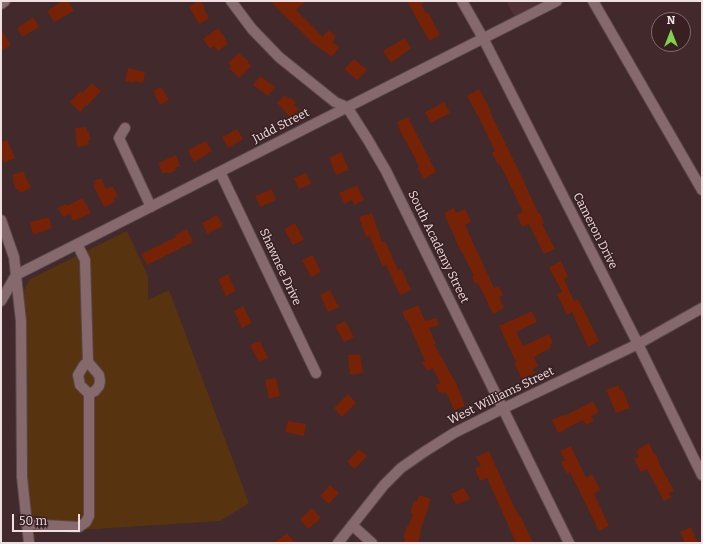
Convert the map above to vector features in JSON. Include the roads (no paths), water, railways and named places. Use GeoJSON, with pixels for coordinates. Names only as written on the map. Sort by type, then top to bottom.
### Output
{"type":"FeatureCollection","features":[{"type":"Feature","properties":{"kind":"street"},"geometry":{"type":"LineString","coordinates":[[1,4],[5,1]]}},
{"type":"Feature","properties":{"kind":"street","name":"South Academy Street"},"geometry":{"type":"LineString","coordinates":[[231,1],[252,29],[280,58],[336,102],[347,107],[368,140],[386,171],[569,543]]}},
{"type":"Feature","properties":{"kind":"street","name":"Cameron Drive"},"geometry":{"type":"LineString","coordinates":[[462,1],[484,38],[638,344],[702,475]]}},
{"type":"Feature","properties":{"kind":"street","name":"Judd Street"},"geometry":{"type":"LineString","coordinates":[[16,275],[557,1]]}},
{"type":"Feature","properties":{"kind":"street"},"geometry":{"type":"LineString","coordinates":[[593,1],[702,190]]}},
{"type":"Feature","properties":{"kind":"street"},"geometry":{"type":"LineString","coordinates":[[125,128],[119,138],[151,207]]}},
{"type":"Feature","properties":{"kind":"street","name":"Shawnee Drive"},"geometry":{"type":"LineString","coordinates":[[220,172],[316,373]]}},
{"type":"Feature","properties":{"kind":"street"},"geometry":{"type":"LineString","coordinates":[[1,220],[14,257],[21,321],[22,477],[28,543]]}},
{"type":"Feature","properties":{"kind":"street"},"geometry":{"type":"LineString","coordinates":[[76,244],[85,260],[88,362],[99,375],[100,381],[99,386],[89,394]]}},
{"type":"Feature","properties":{"kind":"street"},"geometry":{"type":"LineString","coordinates":[[1,301],[16,275]]}},
{"type":"Feature","properties":{"kind":"street","name":"West Williams Street"},"geometry":{"type":"LineString","coordinates":[[338,543],[384,485],[401,468],[424,452],[454,433],[638,344],[702,308]]}},
{"type":"Feature","properties":{"kind":"street"},"geometry":{"type":"LineString","coordinates":[[26,524],[79,527],[86,522],[90,516],[89,394],[80,385],[78,375],[84,365],[88,362]]}},
{"type":"Feature","properties":{"kind":"street"},"geometry":{"type":"LineString","coordinates":[[352,525],[372,543]]}}]}
